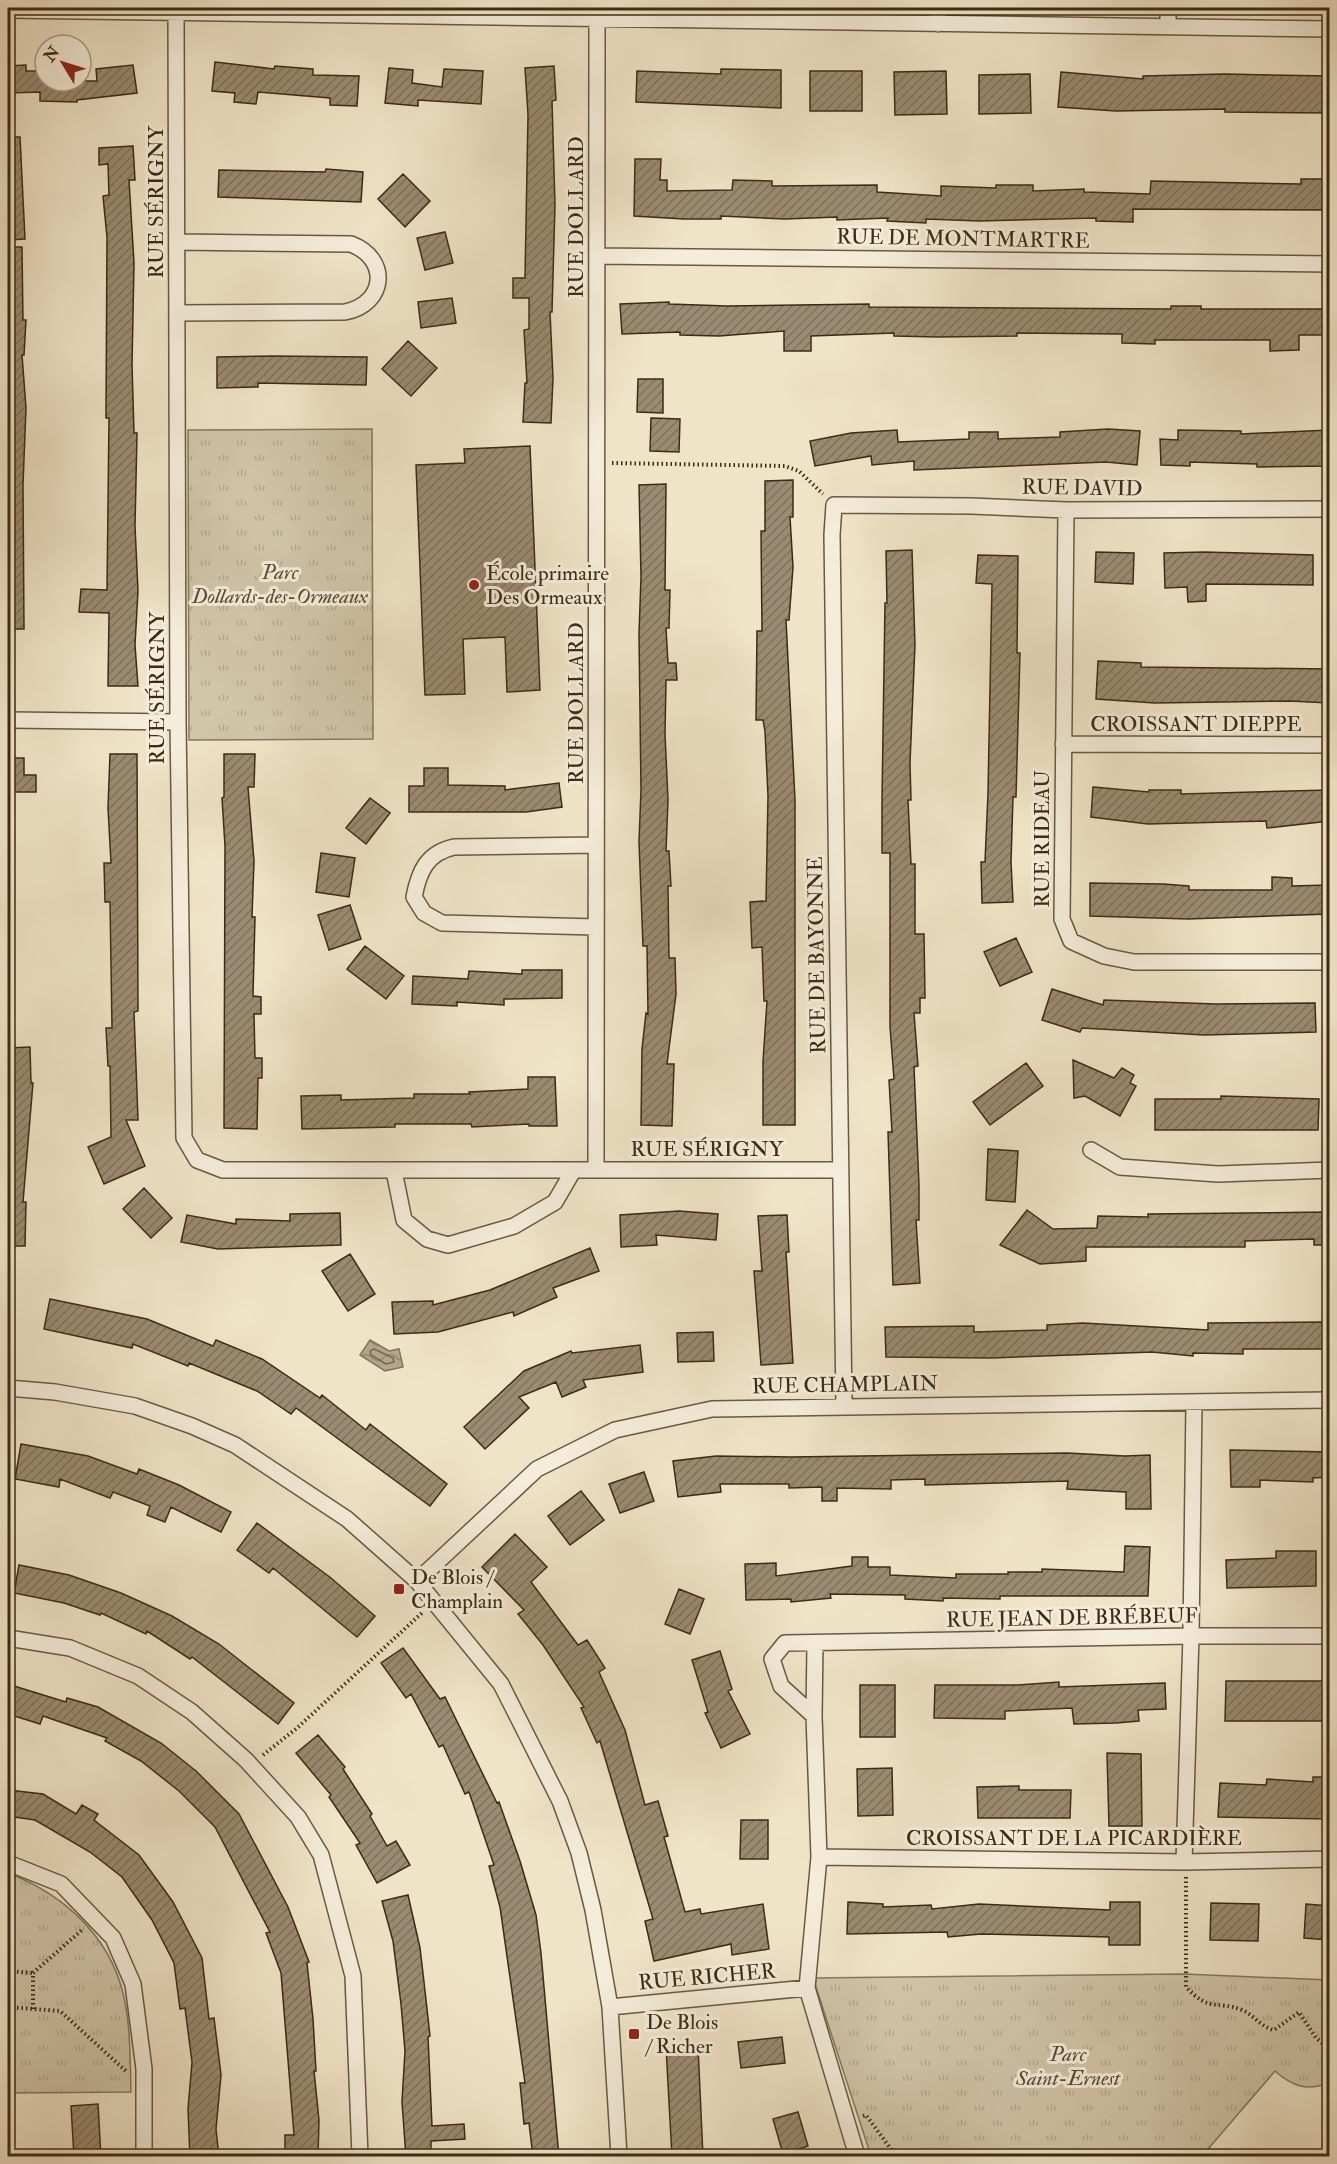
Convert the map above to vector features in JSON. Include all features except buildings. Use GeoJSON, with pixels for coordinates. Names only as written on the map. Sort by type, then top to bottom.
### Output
{"type":"FeatureCollection","features":[{"type":"Feature","properties":{"kind":"street"},"geometry":{"type":"LineString","coordinates":[[938,8],[938,24]]}},
{"type":"Feature","properties":{"kind":"street"},"geometry":{"type":"LineString","coordinates":[[1168,8],[1168,27]]}},
{"type":"Feature","properties":{"kind":"street"},"geometry":{"type":"LineString","coordinates":[[8,10],[411,12],[597,19],[1329,29]]}},
{"type":"Feature","properties":{"kind":"street","name":"RUE SÉRIGNY"},"geometry":{"type":"LineString","coordinates":[[176,10],[178,722],[184,1138],[197,1160],[223,1170],[841,1170]]}},
{"type":"Feature","properties":{"kind":"street","name":"RUE DOLLARD"},"geometry":{"type":"LineString","coordinates":[[596,1170],[597,19]]}},
{"type":"Feature","properties":{"kind":"street"},"geometry":{"type":"LineString","coordinates":[[177,313],[345,312],[366,304],[378,286],[378,275],[370,255],[351,244],[178,242]]}},
{"type":"Feature","properties":{"kind":"street","name":"RUE DE MONTMARTRE"},"geometry":{"type":"LineString","coordinates":[[597,256],[1329,264]]}},
{"type":"Feature","properties":{"kind":"street","name":"RUE DAVID"},"geometry":{"type":"LineString","coordinates":[[834,505],[971,506],[1066,510],[1329,509]]}},
{"type":"Feature","properties":{"kind":"street","name":"RUE DE BAYONNE"},"geometry":{"type":"LineString","coordinates":[[834,505],[832,535],[844,1405]]}},
{"type":"Feature","properties":{"kind":"street","name":"RUE RIDEAU"},"geometry":{"type":"LineString","coordinates":[[1066,510],[1062,919],[1071,941],[1104,956],[1134,962],[1329,962]]}},
{"type":"Feature","properties":{"kind":"street"},"geometry":{"type":"LineString","coordinates":[[8,720],[178,722]]}},
{"type":"Feature","properties":{"kind":"street","name":"CROISSANT DIEPPE"},"geometry":{"type":"LineString","coordinates":[[1063,744],[1329,745]]}},
{"type":"Feature","properties":{"kind":"street"},"geometry":{"type":"LineString","coordinates":[[596,927],[442,923],[424,913],[414,897],[423,866],[440,850],[454,847],[597,845]]}},
{"type":"Feature","properties":{"kind":"street"},"geometry":{"type":"LineString","coordinates":[[1090,1150],[1120,1167],[1218,1174],[1329,1170]]}},
{"type":"Feature","properties":{"kind":"street"},"geometry":{"type":"LineString","coordinates":[[394,1171],[404,1220],[427,1239],[448,1245],[514,1226],[555,1202],[573,1171]]}},
{"type":"Feature","properties":{"kind":"street"},"geometry":{"type":"LineString","coordinates":[[8,1388],[55,1392],[135,1406],[192,1426],[236,1445],[346,1519],[417,1581],[501,1684],[560,1801],[579,1853],[593,1910],[610,2007],[619,2157]]}},
{"type":"Feature","properties":{"kind":"street","name":"RUE CHAMPLAIN"},"geometry":{"type":"LineString","coordinates":[[417,1581],[537,1469],[615,1430],[712,1409],[844,1405],[1329,1400]]}},
{"type":"Feature","properties":{"kind":"street"},"geometry":{"type":"LineString","coordinates":[[1184,1862],[1191,1636],[1194,1402]]}},
{"type":"Feature","properties":{"kind":"street","name":"RUE JEAN DE BRÉBEUF"},"geometry":{"type":"LineString","coordinates":[[814,1716],[781,1686],[772,1659],[785,1643],[1329,1636]]}},
{"type":"Feature","properties":{"kind":"street"},"geometry":{"type":"LineString","coordinates":[[8,1638],[70,1648],[138,1676],[192,1712],[251,1765],[298,1817],[321,1855],[353,1976],[360,2157]]}},
{"type":"Feature","properties":{"kind":"street"},"geometry":{"type":"LineString","coordinates":[[815,1644],[814,1716],[819,1857],[807,1988],[856,2157]]}},
{"type":"Feature","properties":{"kind":"street","name":"CROISSANT DE LA PICARDIÈRE"},"geometry":{"type":"LineString","coordinates":[[819,1857],[1184,1862],[1329,1859]]}},
{"type":"Feature","properties":{"kind":"street"},"geometry":{"type":"LineString","coordinates":[[8,1863],[61,1884],[113,1938],[133,1984],[144,2088],[144,2157]]}},
{"type":"Feature","properties":{"kind":"street","name":"RUE RICHER"},"geometry":{"type":"LineString","coordinates":[[610,2007],[807,1988]]}},
{"type":"Feature","properties":{"kind":"path"},"geometry":{"type":"LineString","coordinates":[[597,463],[785,466],[799,471],[834,505]]}},
{"type":"Feature","properties":{"kind":"path"},"geometry":{"type":"LineString","coordinates":[[251,1765],[297,1728],[433,1602]]}},
{"type":"Feature","properties":{"kind":"path"},"geometry":{"type":"LineString","coordinates":[[1184,1862],[1187,1889],[1184,1974],[1186,1987],[1196,1997],[1212,2006],[1240,2009],[1266,2028],[1274,2030],[1299,2012],[1316,2037],[1329,2049]]}},
{"type":"Feature","properties":{"kind":"path"},"geometry":{"type":"LineString","coordinates":[[8,1971],[33,1973],[95,1919]]}},
{"type":"Feature","properties":{"kind":"path"},"geometry":{"type":"LineString","coordinates":[[33,1973],[33,2009]]}},
{"type":"Feature","properties":{"kind":"path"},"geometry":{"type":"LineString","coordinates":[[8,2007],[60,2011],[144,2088]]}},
{"type":"Feature","properties":{"kind":"path"},"geometry":{"type":"LineString","coordinates":[[845,2120],[866,2115],[896,2157]]}},
{"type":"Feature","properties":{"kind":"green space","name":"Parc Dollards-des-Ormeaux"},"geometry":{"type":"Polygon","coordinates":[[[372,429],[373,739],[189,740],[188,430],[372,429]]]}},
{"type":"Feature","properties":{"kind":"green space"},"geometry":{"type":"Polygon","coordinates":[[[8,1873],[30,1883],[69,1908],[86,1924],[112,1962],[121,1984],[128,2018],[131,2092],[8,2093],[8,1873]]]}},
{"type":"Feature","properties":{"kind":"green space","name":"Parc Saint-Ernest"},"geometry":{"type":"Polygon","coordinates":[[[1184,1974],[1329,1980],[1329,2083],[1314,2087],[1300,2086],[1288,2081],[1275,2071],[1202,2156],[871,2156],[813,1978],[1184,1974]]]}},
{"type":"Feature","properties":{"kind":"water"},"geometry":{"type":"Polygon","coordinates":[[[370,1340],[389,1351],[399,1349],[403,1367],[385,1371],[360,1355],[370,1340]]]}},
{"type":"Feature","properties":{"kind":"place","name":"École primaire Des Ormeaux"},"geometry":{"type":"Point","coordinates":[474,585]}},
{"type":"Feature","properties":{"kind":"place","name":"De Blois / Champlain"},"geometry":{"type":"Point","coordinates":[399,1589]}},
{"type":"Feature","properties":{"kind":"place","name":"De Blois / Richer"},"geometry":{"type":"Point","coordinates":[634,2034]}}]}
